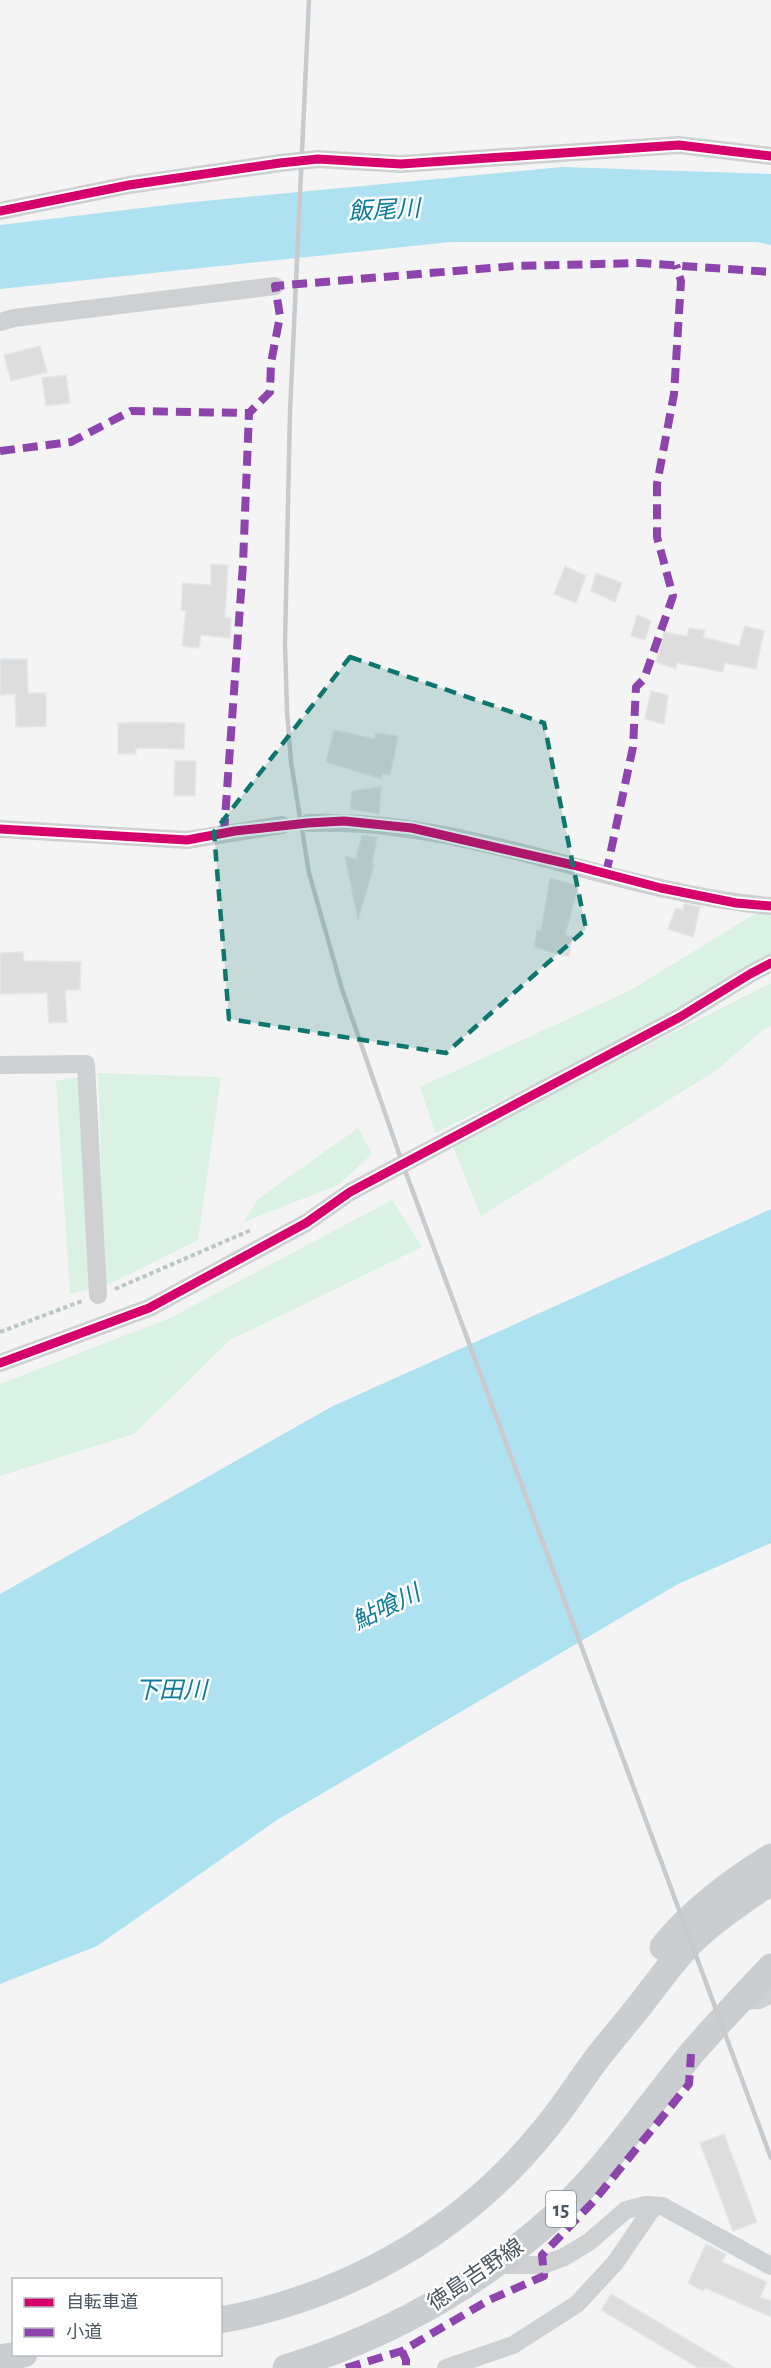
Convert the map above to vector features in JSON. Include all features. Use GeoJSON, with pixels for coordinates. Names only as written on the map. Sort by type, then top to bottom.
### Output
{"type":"FeatureCollection","features":[{"type":"Feature","properties":{"kind":"main road"},"geometry":{"type":"LineString","coordinates":[[590,2068],[642,1971],[673,1935],[709,1902],[750,1869],[771,1857]]}},
{"type":"Feature","properties":{"kind":"main road"},"geometry":{"type":"LineString","coordinates":[[222,2320],[294,2303],[351,2281],[393,2259],[433,2233],[479,2198],[508,2171],[545,2130],[590,2068],[683,1950],[740,1902],[771,1881]]}},
{"type":"Feature","properties":{"kind":"main road","name":"徳島吉野線"},"geometry":{"type":"LineString","coordinates":[[286,2368],[316,2359],[373,2336],[432,2306],[495,2265],[561,2210],[587,2182],[691,2054],[771,1967]]}},
{"type":"Feature","properties":{"kind":"main road"},"geometry":{"type":"LineString","coordinates":[[0,2358],[16,2356]]}},
{"type":"Feature","properties":{"kind":"street"},"geometry":{"type":"LineString","coordinates":[[0,211],[129,185],[318,159],[401,164],[679,145],[771,156]]}},
{"type":"Feature","properties":{"kind":"street"},"geometry":{"type":"LineString","coordinates":[[0,322],[14,318],[275,286]]}},
{"type":"Feature","properties":{"kind":"street"},"geometry":{"type":"LineString","coordinates":[[308,823],[344,821],[412,828],[662,888],[736,903],[771,906]]}},
{"type":"Feature","properties":{"kind":"street"},"geometry":{"type":"LineString","coordinates":[[0,829],[187,840],[282,825]]}},
{"type":"Feature","properties":{"kind":"street"},"geometry":{"type":"LineString","coordinates":[[0,1363],[149,1308],[306,1223],[350,1192],[680,1017],[771,963]]}},
{"type":"Feature","properties":{"kind":"street"},"geometry":{"type":"LineString","coordinates":[[0,1065],[86,1064],[98,1295]]}},
{"type":"Feature","properties":{"kind":"street"},"geometry":{"type":"LineString","coordinates":[[740,2001],[759,2000],[771,1994]]}},
{"type":"Feature","properties":{"kind":"street"},"geometry":{"type":"LineString","coordinates":[[495,2265],[543,2265],[564,2257],[589,2242],[626,2210],[646,2205],[663,2206],[771,2266]]}},
{"type":"Feature","properties":{"kind":"street"},"geometry":{"type":"LineString","coordinates":[[446,2368],[513,2345],[577,2304],[615,2263],[654,2206]]}},
{"type":"Feature","properties":{"kind":"path"},"geometry":{"type":"LineString","coordinates":[[0,1332],[98,1295],[252,1229]]}},
{"type":"Feature","properties":{"kind":"highlighted area"},"geometry":{"type":"Polygon","coordinates":[[[350,657],[544,723],[586,929],[446,1053],[229,1019],[214,832],[350,657]]]}},
{"type":"Feature","properties":{"kind":"green space"},"geometry":{"type":"Polygon","coordinates":[[[771,904],[771,957],[623,1041],[435,1133],[420,1087],[631,990],[771,904]]]}},
{"type":"Feature","properties":{"kind":"green space"},"geometry":{"type":"Polygon","coordinates":[[[771,983],[771,1026],[763,1030],[717,1070],[481,1216],[452,1145],[771,983]]]}},
{"type":"Feature","properties":{"kind":"green space"},"geometry":{"type":"Polygon","coordinates":[[[98,1073],[221,1077],[198,1240],[105,1286],[98,1073]]]}},
{"type":"Feature","properties":{"kind":"green space"},"geometry":{"type":"Polygon","coordinates":[[[80,1077],[90,1289],[70,1294],[56,1081],[80,1077]]]}},
{"type":"Feature","properties":{"kind":"green space"},"geometry":{"type":"Polygon","coordinates":[[[358,1128],[372,1154],[338,1185],[244,1222],[258,1199],[358,1128]]]}},
{"type":"Feature","properties":{"kind":"green space"},"geometry":{"type":"Polygon","coordinates":[[[392,1200],[422,1247],[230,1340],[134,1434],[0,1476],[0,1384],[170,1318],[392,1200]]]}},
{"type":"Feature","properties":{"kind":"water","name":"飯尾川"},"geometry":{"type":"Polygon","coordinates":[[[562,167],[771,174],[771,245],[757,242],[451,242],[0,289],[0,225],[183,203],[562,167]]]}},
{"type":"Feature","properties":{"kind":"water","name":"下田川"},"geometry":{"type":"Polygon","coordinates":[[[771,1209],[771,1543],[678,1584],[277,1820],[97,1946],[0,1984],[0,1594],[333,1406],[771,1209]]]}},
{"type":"Feature","properties":{"kind":"building"},"geometry":{"type":"Polygon","coordinates":[[[40,346],[47,372],[11,381],[4,355],[40,346]]]}},
{"type":"Feature","properties":{"kind":"building"},"geometry":{"type":"Polygon","coordinates":[[[66,375],[70,403],[46,406],[42,378],[66,375]]]}},
{"type":"Feature","properties":{"kind":"building"},"geometry":{"type":"Polygon","coordinates":[[[211,564],[228,565],[225,617],[231,618],[230,638],[201,635],[199,648],[182,646],[186,611],[181,610],[183,583],[211,585],[211,564]]]}},
{"type":"Feature","properties":{"kind":"building"},"geometry":{"type":"Polygon","coordinates":[[[565,566],[586,576],[576,603],[554,594],[565,566]]]}},
{"type":"Feature","properties":{"kind":"building"},"geometry":{"type":"Polygon","coordinates":[[[596,573],[622,583],[615,602],[591,591],[596,573]]]}},
{"type":"Feature","properties":{"kind":"building"},"geometry":{"type":"Polygon","coordinates":[[[637,615],[651,621],[645,640],[631,636],[637,615]]]}},
{"type":"Feature","properties":{"kind":"building"},"geometry":{"type":"Polygon","coordinates":[[[745,626],[764,631],[756,669],[725,663],[723,672],[677,663],[676,669],[656,662],[664,632],[687,636],[689,628],[705,630],[703,637],[739,646],[745,626]]]}},
{"type":"Feature","properties":{"kind":"building"},"geometry":{"type":"Polygon","coordinates":[[[0,659],[27,659],[28,693],[46,693],[46,726],[16,727],[15,694],[0,695],[0,659]]]}},
{"type":"Feature","properties":{"kind":"building"},"geometry":{"type":"Polygon","coordinates":[[[651,691],[668,695],[664,724],[645,719],[651,691]]]}},
{"type":"Feature","properties":{"kind":"building"},"geometry":{"type":"Polygon","coordinates":[[[118,723],[185,723],[184,749],[136,748],[136,754],[118,754],[118,723]]]}},
{"type":"Feature","properties":{"kind":"building"},"geometry":{"type":"Polygon","coordinates":[[[334,730],[375,739],[376,733],[398,736],[390,775],[382,774],[382,779],[326,762],[334,730]]]}},
{"type":"Feature","properties":{"kind":"building"},"geometry":{"type":"Polygon","coordinates":[[[175,761],[196,761],[195,796],[174,796],[175,761]]]}},
{"type":"Feature","properties":{"kind":"building"},"geometry":{"type":"Polygon","coordinates":[[[381,787],[379,814],[350,809],[352,791],[381,787]]]}},
{"type":"Feature","properties":{"kind":"building"},"geometry":{"type":"Polygon","coordinates":[[[362,835],[377,837],[372,864],[374,865],[358,920],[345,856],[356,859],[362,835]]]}},
{"type":"Feature","properties":{"kind":"building"},"geometry":{"type":"Polygon","coordinates":[[[550,878],[578,886],[565,935],[572,937],[569,957],[534,947],[537,930],[541,931],[550,878]]]}},
{"type":"Feature","properties":{"kind":"building"},"geometry":{"type":"Polygon","coordinates":[[[684,904],[700,907],[693,937],[668,929],[676,908],[683,910],[684,904]]]}},
{"type":"Feature","properties":{"kind":"building"},"geometry":{"type":"Polygon","coordinates":[[[23,952],[24,961],[81,962],[80,990],[65,990],[67,1022],[49,1023],[47,993],[0,994],[0,953],[23,952]]]}},
{"type":"Feature","properties":{"kind":"building"},"geometry":{"type":"Polygon","coordinates":[[[724,2134],[757,2222],[733,2231],[700,2143],[724,2134]]]}},
{"type":"Feature","properties":{"kind":"building"},"geometry":{"type":"Polygon","coordinates":[[[706,2244],[726,2254],[722,2262],[767,2282],[760,2297],[771,2301],[771,2317],[705,2288],[703,2291],[688,2283],[706,2244]]]}},
{"type":"Feature","properties":{"kind":"building"},"geometry":{"type":"Polygon","coordinates":[[[611,2294],[735,2368],[698,2368],[601,2310],[611,2294]]]}},
{"type":"Feature","properties":{"kind":"railway"},"geometry":{"type":"LineString","coordinates":[[309,0],[290,412],[285,643],[291,762],[309,873],[342,989],[403,1165],[771,2158]]}},
{"type":"Feature","properties":{"kind":"marked path"},"geometry":{"type":"LineString","coordinates":[[224,833],[243,564],[249,413],[270,392],[271,363],[280,316],[275,286],[515,266],[640,263],[771,272]]}},
{"type":"Feature","properties":{"kind":"marked path"},"geometry":{"type":"LineString","coordinates":[[606,874],[633,747],[636,687],[644,679],[673,596],[657,537],[657,484],[674,394],[681,281],[676,265]]}},
{"type":"Feature","properties":{"kind":"marked path"},"geometry":{"type":"LineString","coordinates":[[0,451],[71,442],[131,411],[249,413]]}},
{"type":"Feature","properties":{"kind":"marked path"},"geometry":{"type":"LineString","coordinates":[[346,2368],[402,2351],[489,2300],[544,2276],[542,2255],[593,2202],[689,2084],[691,2054]]}},
{"type":"Feature","properties":{"kind":"marked path"},"geometry":{"type":"LineString","coordinates":[[402,2351],[406,2360],[406,2368]]}},
{"type":"Feature","properties":{"kind":"cycle path"},"geometry":{"type":"LineString","coordinates":[[0,211],[129,185],[318,159],[401,164],[679,145],[771,156]]}},
{"type":"Feature","properties":{"kind":"cycle path"},"geometry":{"type":"LineString","coordinates":[[0,829],[187,840],[235,831],[344,821],[412,828],[661,888],[736,903],[771,906]]}},
{"type":"Feature","properties":{"kind":"cycle path"},"geometry":{"type":"LineString","coordinates":[[0,1363],[149,1308],[306,1223],[350,1192],[680,1017],[771,963]]}},
{"type":"Feature","properties":{"kind":"water label","name":"鮎喰川"},"geometry":{"type":"Point","coordinates":[386,1607]}}]}
